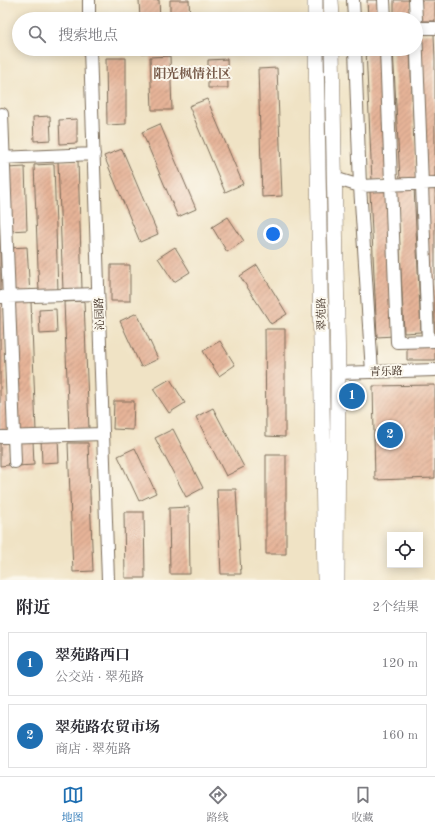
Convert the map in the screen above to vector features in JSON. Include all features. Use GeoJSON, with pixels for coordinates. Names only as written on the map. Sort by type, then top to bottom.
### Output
{"type":"FeatureCollection","features":[{"type":"Feature","properties":{"kind":"main road"},"geometry":{"type":"LineString","coordinates":[[315,0],[316,12]]}},
{"type":"Feature","properties":{"kind":"main road"},"geometry":{"type":"LineString","coordinates":[[331,0],[332,12]]}},
{"type":"Feature","properties":{"kind":"main road","name":"翠苑路"},"geometry":{"type":"LineString","coordinates":[[316,56],[325,580]]}},
{"type":"Feature","properties":{"kind":"main road","name":"翠苑路"},"geometry":{"type":"LineString","coordinates":[[332,56],[338,373],[337,580]]}},
{"type":"Feature","properties":{"kind":"street"},"geometry":{"type":"LineString","coordinates":[[89,0],[89,12]]}},
{"type":"Feature","properties":{"kind":"street"},"geometry":{"type":"LineString","coordinates":[[353,0],[354,12]]}},
{"type":"Feature","properties":{"kind":"street"},"geometry":{"type":"LineString","coordinates":[[384,0],[385,12]]}},
{"type":"Feature","properties":{"kind":"street"},"geometry":{"type":"LineString","coordinates":[[415,0],[416,12]]}},
{"type":"Feature","properties":{"kind":"street"},"geometry":{"type":"LineString","coordinates":[[423,29],[435,28]]}},
{"type":"Feature","properties":{"kind":"street","name":"沁园路"},"geometry":{"type":"LineString","coordinates":[[90,56],[108,580]]}},
{"type":"Feature","properties":{"kind":"street"},"geometry":{"type":"LineString","coordinates":[[355,56],[360,186],[372,372]]}},
{"type":"Feature","properties":{"kind":"street"},"geometry":{"type":"LineString","coordinates":[[386,56],[397,342],[432,341],[422,184],[417,56]]}},
{"type":"Feature","properties":{"kind":"street"},"geometry":{"type":"LineString","coordinates":[[2,114],[4,297],[15,462]]}},
{"type":"Feature","properties":{"kind":"street"},"geometry":{"type":"LineString","coordinates":[[2,158],[94,154]]}},
{"type":"Feature","properties":{"kind":"street"},"geometry":{"type":"LineString","coordinates":[[334,178],[360,186],[435,183]]}},
{"type":"Feature","properties":{"kind":"street"},"geometry":{"type":"LineString","coordinates":[[4,297],[98,294]]}},
{"type":"Feature","properties":{"kind":"street","name":"青乐路"},"geometry":{"type":"LineString","coordinates":[[338,373],[435,370]]}},
{"type":"Feature","properties":{"kind":"street"},"geometry":{"type":"LineString","coordinates":[[0,437],[103,434]]}},
{"type":"Feature","properties":{"kind":"building"},"geometry":{"type":"Polygon","coordinates":[[[139,0],[159,0],[160,12],[140,12],[139,0]]]}},
{"type":"Feature","properties":{"kind":"building"},"geometry":{"type":"Polygon","coordinates":[[[170,0],[189,0],[190,12],[170,12],[170,0]]]}},
{"type":"Feature","properties":{"kind":"building"},"geometry":{"type":"Polygon","coordinates":[[[367,0],[384,0],[385,12],[368,12],[367,0]]]}},
{"type":"Feature","properties":{"kind":"building"},"geometry":{"type":"Polygon","coordinates":[[[394,0],[411,0],[412,12],[394,12],[394,0]]]}},
{"type":"Feature","properties":{"kind":"building"},"geometry":{"type":"Polygon","coordinates":[[[418,0],[435,0],[435,21],[423,21],[423,12],[419,12],[418,0]]]}},
{"type":"Feature","properties":{"kind":"building"},"geometry":{"type":"Polygon","coordinates":[[[434,34],[435,180],[424,180],[418,56],[423,56],[423,35],[434,34]]]}},
{"type":"Feature","properties":{"kind":"building"},"geometry":{"type":"Polygon","coordinates":[[[170,56],[172,110],[152,110],[150,57],[170,56]]]}},
{"type":"Feature","properties":{"kind":"building"},"geometry":{"type":"Polygon","coordinates":[[[366,56],[383,56],[389,180],[372,181],[366,56]]]}},
{"type":"Feature","properties":{"kind":"building"},"geometry":{"type":"Polygon","coordinates":[[[393,56],[410,56],[416,180],[400,180],[393,56]]]}},
{"type":"Feature","properties":{"kind":"building"},"geometry":{"type":"Polygon","coordinates":[[[106,58],[126,58],[126,124],[107,125],[106,58]]]}},
{"type":"Feature","properties":{"kind":"building"},"geometry":{"type":"Polygon","coordinates":[[[227,59],[228,88],[208,88],[208,60],[227,59]]]}},
{"type":"Feature","properties":{"kind":"building"},"geometry":{"type":"Polygon","coordinates":[[[277,68],[282,196],[262,197],[258,69],[277,68]]]}},
{"type":"Feature","properties":{"kind":"building"},"geometry":{"type":"Polygon","coordinates":[[[207,99],[243,184],[225,192],[189,106],[207,99]]]}},
{"type":"Feature","properties":{"kind":"building"},"geometry":{"type":"Polygon","coordinates":[[[50,116],[51,140],[34,141],[33,117],[50,116]]]}},
{"type":"Feature","properties":{"kind":"building"},"geometry":{"type":"Polygon","coordinates":[[[77,119],[77,143],[60,144],[59,120],[77,119]]]}},
{"type":"Feature","properties":{"kind":"building"},"geometry":{"type":"Polygon","coordinates":[[[160,124],[196,209],[178,217],[142,132],[160,124]]]}},
{"type":"Feature","properties":{"kind":"building"},"geometry":{"type":"Polygon","coordinates":[[[122,149],[158,234],[140,242],[104,156],[122,149]]]}},
{"type":"Feature","properties":{"kind":"building"},"geometry":{"type":"Polygon","coordinates":[[[58,161],[78,161],[82,289],[63,290],[58,161]]]}},
{"type":"Feature","properties":{"kind":"building"},"geometry":{"type":"Polygon","coordinates":[[[54,164],[58,292],[39,293],[34,165],[54,164]]]}},
{"type":"Feature","properties":{"kind":"building"},"geometry":{"type":"Polygon","coordinates":[[[25,167],[27,230],[9,231],[7,168],[25,167]]]}},
{"type":"Feature","properties":{"kind":"building"},"geometry":{"type":"Polygon","coordinates":[[[414,187],[421,332],[404,333],[397,188],[414,187]]]}},
{"type":"Feature","properties":{"kind":"building"},"geometry":{"type":"Polygon","coordinates":[[[435,187],[435,333],[432,333],[425,188],[435,187]]]}},
{"type":"Feature","properties":{"kind":"building"},"geometry":{"type":"Polygon","coordinates":[[[370,191],[387,191],[394,336],[377,337],[370,191]]]}},
{"type":"Feature","properties":{"kind":"building"},"geometry":{"type":"Polygon","coordinates":[[[0,213],[7,293],[0,293],[0,213]]]}},
{"type":"Feature","properties":{"kind":"building"},"geometry":{"type":"Polygon","coordinates":[[[228,217],[244,241],[227,252],[212,227],[228,217]]]}},
{"type":"Feature","properties":{"kind":"building"},"geometry":{"type":"Polygon","coordinates":[[[27,247],[30,295],[12,296],[10,248],[27,247]]]}},
{"type":"Feature","properties":{"kind":"building"},"geometry":{"type":"Polygon","coordinates":[[[175,247],[190,272],[174,282],[158,258],[175,247]]]}},
{"type":"Feature","properties":{"kind":"building"},"geometry":{"type":"Polygon","coordinates":[[[111,265],[130,265],[130,301],[111,301],[111,265]]]}},
{"type":"Feature","properties":{"kind":"building"},"geometry":{"type":"Polygon","coordinates":[[[257,265],[287,314],[271,324],[240,276],[257,265]]]}},
{"type":"Feature","properties":{"kind":"building"},"geometry":{"type":"Polygon","coordinates":[[[84,301],[89,430],[69,430],[64,302],[84,301]]]}},
{"type":"Feature","properties":{"kind":"building"},"geometry":{"type":"Polygon","coordinates":[[[31,302],[36,431],[16,431],[11,303],[31,302]]]}},
{"type":"Feature","properties":{"kind":"building"},"geometry":{"type":"Polygon","coordinates":[[[0,303],[3,303],[8,431],[0,432],[0,303]]]}},
{"type":"Feature","properties":{"kind":"building"},"geometry":{"type":"Polygon","coordinates":[[[56,309],[57,333],[40,334],[39,310],[56,309]]]}},
{"type":"Feature","properties":{"kind":"building"},"geometry":{"type":"Polygon","coordinates":[[[137,313],[158,359],[141,367],[120,321],[137,313]]]}},
{"type":"Feature","properties":{"kind":"building"},"geometry":{"type":"Polygon","coordinates":[[[265,329],[285,329],[285,437],[266,436],[265,329]]]}},
{"type":"Feature","properties":{"kind":"building"},"geometry":{"type":"Polygon","coordinates":[[[220,341],[235,365],[219,376],[203,351],[220,341]]]}},
{"type":"Feature","properties":{"kind":"building"},"geometry":{"type":"Polygon","coordinates":[[[435,341],[435,360],[407,360],[407,342],[435,341]]]}},
{"type":"Feature","properties":{"kind":"building"},"geometry":{"type":"Polygon","coordinates":[[[170,379],[185,403],[169,413],[153,389],[170,379]]]}},
{"type":"Feature","properties":{"kind":"building"},"geometry":{"type":"Polygon","coordinates":[[[435,385],[435,478],[375,480],[373,386],[435,385]]]}},
{"type":"Feature","properties":{"kind":"building"},"geometry":{"type":"Polygon","coordinates":[[[114,401],[134,401],[133,430],[113,429],[114,401]]]}},
{"type":"Feature","properties":{"kind":"building"},"geometry":{"type":"Polygon","coordinates":[[[213,408],[244,467],[226,476],[196,417],[213,408]]]}},
{"type":"Feature","properties":{"kind":"building"},"geometry":{"type":"Polygon","coordinates":[[[173,429],[203,488],[186,497],[155,438],[173,429]]]}},
{"type":"Feature","properties":{"kind":"building"},"geometry":{"type":"Polygon","coordinates":[[[58,438],[59,462],[42,463],[41,439],[58,438]]]}},
{"type":"Feature","properties":{"kind":"building"},"geometry":{"type":"Polygon","coordinates":[[[0,441],[8,441],[9,465],[0,466],[0,441]]]}},
{"type":"Feature","properties":{"kind":"building"},"geometry":{"type":"Polygon","coordinates":[[[33,441],[34,465],[17,466],[16,442],[33,441]]]}},
{"type":"Feature","properties":{"kind":"building"},"geometry":{"type":"Polygon","coordinates":[[[68,443],[88,443],[93,571],[73,572],[68,443]]]}},
{"type":"Feature","properties":{"kind":"building"},"geometry":{"type":"Polygon","coordinates":[[[135,448],[156,493],[139,501],[118,456],[135,448]]]}},
{"type":"Feature","properties":{"kind":"building"},"geometry":{"type":"Polygon","coordinates":[[[266,455],[286,455],[286,554],[266,554],[266,455]]]}},
{"type":"Feature","properties":{"kind":"building"},"geometry":{"type":"Polygon","coordinates":[[[217,489],[236,489],[241,574],[221,574],[217,489]]]}},
{"type":"Feature","properties":{"kind":"building"},"geometry":{"type":"Polygon","coordinates":[[[189,507],[190,574],[170,574],[169,508],[189,507]]]}},
{"type":"Feature","properties":{"kind":"building"},"geometry":{"type":"Polygon","coordinates":[[[124,512],[144,512],[145,578],[125,578],[124,512]]]}},
{"type":"Feature","properties":{"kind":"place","name":"翠苑路西口"},"geometry":{"type":"Point","coordinates":[352,396]}},
{"type":"Feature","properties":{"kind":"place","name":"翠苑路农贸市场"},"geometry":{"type":"Point","coordinates":[390,435]}},
{"type":"Feature","properties":{"kind":"district","name":"阳光枫情社区"},"geometry":{"type":"Point","coordinates":[192,73]}}]}
